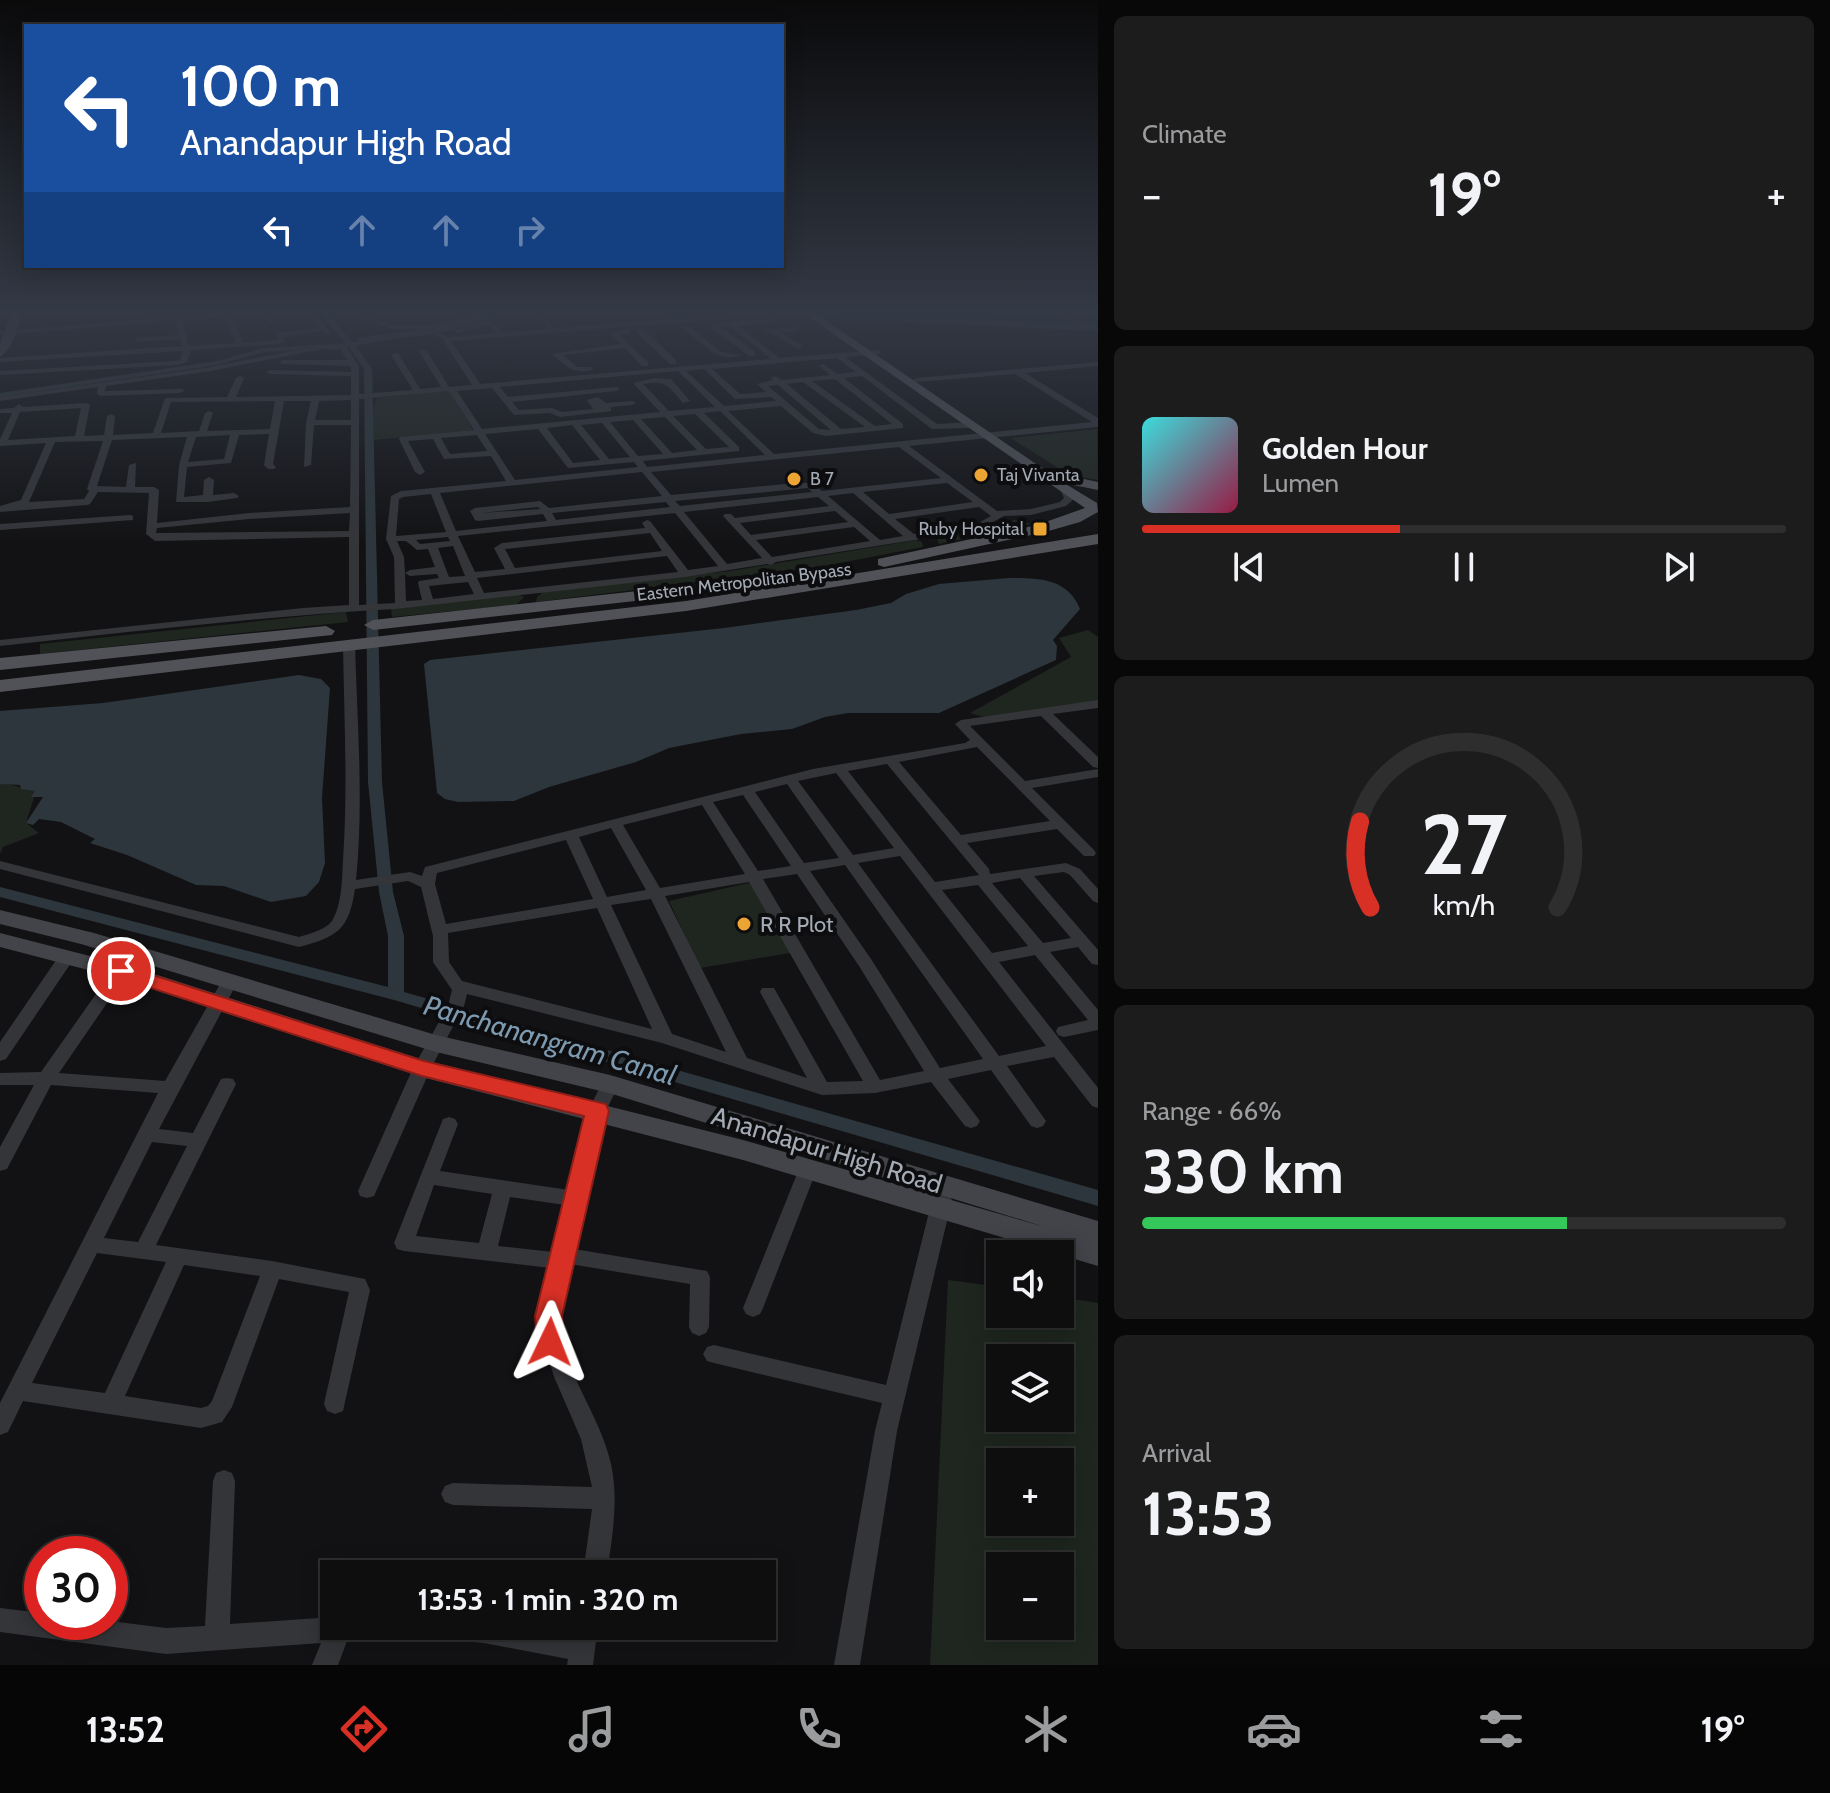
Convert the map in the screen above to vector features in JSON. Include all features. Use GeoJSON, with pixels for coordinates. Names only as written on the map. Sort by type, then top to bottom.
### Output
{"type":"FeatureCollection","features":[{"type":"Feature","properties":{"kind":"main road"},"geometry":{"type":"LineString","coordinates":[[923,391],[970,425],[990,434]]}},
{"type":"Feature","properties":{"kind":"main road"},"geometry":{"type":"LineString","coordinates":[[931,391],[1096,506]]}},
{"type":"Feature","properties":{"kind":"main road"},"geometry":{"type":"LineString","coordinates":[[1065,485],[1098,486]]}},
{"type":"Feature","properties":{"kind":"main road","name":"Eastern Metropolitan Bypass"},"geometry":{"type":"LineString","coordinates":[[394,618],[529,600],[744,584],[851,569],[933,543],[1040,529],[1075,519],[1096,506]]}},
{"type":"Feature","properties":{"kind":"main road","name":"Eastern Metropolitan Bypass"},"geometry":{"type":"LineString","coordinates":[[394,618],[686,606],[1098,539]]}},
{"type":"Feature","properties":{"kind":"main road"},"geometry":{"type":"LineString","coordinates":[[0,686],[394,618]]}},
{"type":"Feature","properties":{"kind":"main road"},"geometry":{"type":"LineString","coordinates":[[0,664],[353,627]]}},
{"type":"Feature","properties":{"kind":"main road","name":"Anandapur High Road"},"geometry":{"type":"LineString","coordinates":[[0,917],[224,992],[422,1068],[597,1111],[808,1169],[1098,1232]]}},
{"type":"Feature","properties":{"kind":"main road","name":"Anandapur High Road"},"geometry":{"type":"LineString","coordinates":[[0,940],[121,971],[441,1033],[610,1084],[943,1196],[1098,1254]]}},
{"type":"Feature","properties":{"kind":"street"},"geometry":{"type":"LineString","coordinates":[[0,399],[51,391]]}},
{"type":"Feature","properties":{"kind":"street"},"geometry":{"type":"LineString","coordinates":[[55,407],[60,391]]}},
{"type":"Feature","properties":{"kind":"street"},"geometry":{"type":"LineString","coordinates":[[86,395],[97,391]]}},
{"type":"Feature","properties":{"kind":"street"},"geometry":{"type":"LineString","coordinates":[[132,391],[201,399],[354,397],[431,391]]}},
{"type":"Feature","properties":{"kind":"street"},"geometry":{"type":"LineString","coordinates":[[156,436],[168,400],[177,396],[179,391]]}},
{"type":"Feature","properties":{"kind":"street"},"geometry":{"type":"LineString","coordinates":[[231,398],[234,391]]}},
{"type":"Feature","properties":{"kind":"street"},"geometry":{"type":"LineString","coordinates":[[0,865],[299,942],[339,924],[348,902],[351,859],[354,391]]}},
{"type":"Feature","properties":{"kind":"street"},"geometry":{"type":"LineString","coordinates":[[450,391],[513,484]]}},
{"type":"Feature","properties":{"kind":"street"},"geometry":{"type":"LineString","coordinates":[[502,391],[517,413],[632,403]]}},
{"type":"Feature","properties":{"kind":"street"},"geometry":{"type":"LineString","coordinates":[[532,391],[560,415],[598,404]]}},
{"type":"Feature","properties":{"kind":"street"},"geometry":{"type":"LineString","coordinates":[[420,472],[403,439],[574,422],[598,404],[605,391]]}},
{"type":"Feature","properties":{"kind":"street"},"geometry":{"type":"LineString","coordinates":[[644,391],[704,453]]}},
{"type":"Feature","properties":{"kind":"street"},"geometry":{"type":"LineString","coordinates":[[677,391],[686,401]]}},
{"type":"Feature","properties":{"kind":"street"},"geometry":{"type":"LineString","coordinates":[[704,391],[772,457]]}},
{"type":"Feature","properties":{"kind":"street"},"geometry":{"type":"LineString","coordinates":[[731,391],[738,397],[772,394]]}},
{"type":"Feature","properties":{"kind":"street"},"geometry":{"type":"LineString","coordinates":[[768,391],[816,431],[900,426],[855,391]]}},
{"type":"Feature","properties":{"kind":"street"},"geometry":{"type":"LineString","coordinates":[[789,391],[839,432]]}},
{"type":"Feature","properties":{"kind":"street"},"geometry":{"type":"LineString","coordinates":[[819,391],[871,429],[883,432],[900,444],[979,504],[1000,515]]}},
{"type":"Feature","properties":{"kind":"street"},"geometry":{"type":"LineString","coordinates":[[885,391],[933,426],[970,425]]}},
{"type":"Feature","properties":{"kind":"street"},"geometry":{"type":"LineString","coordinates":[[1048,391],[1098,423]]}},
{"type":"Feature","properties":{"kind":"street"},"geometry":{"type":"LineString","coordinates":[[506,400],[573,393],[635,417],[783,403]]}},
{"type":"Feature","properties":{"kind":"street"},"geometry":{"type":"LineString","coordinates":[[862,396],[890,394]]}},
{"type":"Feature","properties":{"kind":"street"},"geometry":{"type":"LineString","coordinates":[[25,395],[1,442],[273,431]]}},
{"type":"Feature","properties":{"kind":"street"},"geometry":{"type":"LineString","coordinates":[[271,467],[268,465],[280,398]]}},
{"type":"Feature","properties":{"kind":"street"},"geometry":{"type":"LineString","coordinates":[[307,465],[310,423],[316,398]]}},
{"type":"Feature","properties":{"kind":"street"},"geometry":{"type":"LineString","coordinates":[[598,404],[645,471],[726,569]]}},
{"type":"Feature","properties":{"kind":"street"},"geometry":{"type":"LineString","coordinates":[[0,411],[86,405],[79,439]]}},
{"type":"Feature","properties":{"kind":"street"},"geometry":{"type":"LineString","coordinates":[[877,408],[905,405]]}},
{"type":"Feature","properties":{"kind":"street"},"geometry":{"type":"LineString","coordinates":[[540,425],[568,464],[607,463],[736,449],[697,411]]}},
{"type":"Feature","properties":{"kind":"street"},"geometry":{"type":"LineString","coordinates":[[209,413],[183,465],[179,500],[234,496]]}},
{"type":"Feature","properties":{"kind":"street"},"geometry":{"type":"LineString","coordinates":[[888,417],[917,414]]}},
{"type":"Feature","properties":{"kind":"street"},"geometry":{"type":"LineString","coordinates":[[0,509],[87,502],[94,491],[92,488],[108,438],[111,416]]}},
{"type":"Feature","properties":{"kind":"street"},"geometry":{"type":"LineString","coordinates":[[635,417],[671,457]]}},
{"type":"Feature","properties":{"kind":"street"},"geometry":{"type":"LineString","coordinates":[[0,420],[12,419]]}},
{"type":"Feature","properties":{"kind":"street"},"geometry":{"type":"LineString","coordinates":[[310,423],[355,422]]}},
{"type":"Feature","properties":{"kind":"street"},"geometry":{"type":"LineString","coordinates":[[574,422],[607,463]]}},
{"type":"Feature","properties":{"kind":"street"},"geometry":{"type":"LineString","coordinates":[[394,618],[399,557],[391,539],[394,498],[401,494],[1098,423]]}},
{"type":"Feature","properties":{"kind":"street"},"geometry":{"type":"LineString","coordinates":[[917,428],[933,426]]}},
{"type":"Feature","properties":{"kind":"street"},"geometry":{"type":"LineString","coordinates":[[183,465],[228,461],[235,432]]}},
{"type":"Feature","properties":{"kind":"street"},"geometry":{"type":"LineString","coordinates":[[435,435],[452,468]]}},
{"type":"Feature","properties":{"kind":"street"},"geometry":{"type":"LineString","coordinates":[[18,506],[25,502],[52,440]]}},
{"type":"Feature","properties":{"kind":"street"},"geometry":{"type":"LineString","coordinates":[[447,457],[494,453]]}},
{"type":"Feature","properties":{"kind":"street"},"geometry":{"type":"LineString","coordinates":[[130,490],[133,465]]}},
{"type":"Feature","properties":{"kind":"street"},"geometry":{"type":"LineString","coordinates":[[208,499],[209,480]]}},
{"type":"Feature","properties":{"kind":"street"},"geometry":{"type":"LineString","coordinates":[[391,539],[454,539],[676,508],[947,480]]}},
{"type":"Feature","properties":{"kind":"street"},"geometry":{"type":"LineString","coordinates":[[553,523],[546,511],[542,505],[537,504],[475,511],[478,518],[546,511],[572,509],[803,485],[814,486],[879,544]]}},
{"type":"Feature","properties":{"kind":"street"},"geometry":{"type":"LineString","coordinates":[[0,643],[303,611],[353,627],[394,618],[428,601],[480,596],[529,600],[912,538],[933,543],[1000,515],[1063,504],[1069,499],[1065,485]]}},
{"type":"Feature","properties":{"kind":"street"},"geometry":{"type":"LineString","coordinates":[[94,491],[154,490],[151,534],[155,538],[353,534]]}},
{"type":"Feature","properties":{"kind":"street"},"geometry":{"type":"LineString","coordinates":[[855,490],[912,538]]}},
{"type":"Feature","properties":{"kind":"street"},"geometry":{"type":"LineString","coordinates":[[155,494],[179,492]]}},
{"type":"Feature","properties":{"kind":"street"},"geometry":{"type":"LineString","coordinates":[[435,492],[480,596]]}},
{"type":"Feature","properties":{"kind":"street"},"geometry":{"type":"LineString","coordinates":[[716,504],[771,562]]}},
{"type":"Feature","properties":{"kind":"street"},"geometry":{"type":"LineString","coordinates":[[887,517],[979,504]]}},
{"type":"Feature","properties":{"kind":"street"},"geometry":{"type":"LineString","coordinates":[[732,521],[838,508]]}},
{"type":"Feature","properties":{"kind":"street"},"geometry":{"type":"LineString","coordinates":[[152,526],[353,510]]}},
{"type":"Feature","properties":{"kind":"street"},"geometry":{"type":"LineString","coordinates":[[639,513],[685,574]]}},
{"type":"Feature","properties":{"kind":"street"},"geometry":{"type":"LineString","coordinates":[[0,527],[130,518]]}},
{"type":"Feature","properties":{"kind":"street"},"geometry":{"type":"LineString","coordinates":[[749,538],[856,524]]}},
{"type":"Feature","properties":{"kind":"street"},"geometry":{"type":"LineString","coordinates":[[512,571],[501,546],[652,530]]}},
{"type":"Feature","properties":{"kind":"street"},"geometry":{"type":"LineString","coordinates":[[428,601],[423,583],[454,539]]}},
{"type":"Feature","properties":{"kind":"street"},"geometry":{"type":"LineString","coordinates":[[411,540],[414,547],[438,563],[472,577],[669,553]]}},
{"type":"Feature","properties":{"kind":"street"},"geometry":{"type":"LineString","coordinates":[[438,563],[408,565],[438,563]]}},
{"type":"Feature","properties":{"kind":"street"},"geometry":{"type":"LineString","coordinates":[[1089,853],[961,724],[1098,704]]}},
{"type":"Feature","properties":{"kind":"street"},"geometry":{"type":"LineString","coordinates":[[1044,712],[1098,764]]}},
{"type":"Feature","properties":{"kind":"street"},"geometry":{"type":"LineString","coordinates":[[976,742],[969,746],[790,779],[438,866],[427,874],[439,930],[441,962],[459,986],[665,1038],[822,1089],[875,1087],[1058,1050]]}},
{"type":"Feature","properties":{"kind":"street"},"geometry":{"type":"LineString","coordinates":[[890,760],[957,840],[1098,1022],[1064,1031]]}},
{"type":"Feature","properties":{"kind":"street"},"geometry":{"type":"LineString","coordinates":[[839,768],[1098,1101]]}},
{"type":"Feature","properties":{"kind":"street"},"geometry":{"type":"LineString","coordinates":[[1022,786],[1098,773]]}},
{"type":"Feature","properties":{"kind":"street"},"geometry":{"type":"LineString","coordinates":[[790,779],[1037,1121]]}},
{"type":"Feature","properties":{"kind":"street"},"geometry":{"type":"LineString","coordinates":[[747,790],[934,1073],[971,1121]]}},
{"type":"Feature","properties":{"kind":"street"},"geometry":{"type":"LineString","coordinates":[[705,800],[754,877],[875,1087]]}},
{"type":"Feature","properties":{"kind":"street"},"geometry":{"type":"LineString","coordinates":[[615,823],[656,894],[740,1062]]}},
{"type":"Feature","properties":{"kind":"street"},"geometry":{"type":"LineString","coordinates":[[957,840],[1060,824]]}},
{"type":"Feature","properties":{"kind":"street"},"geometry":{"type":"LineString","coordinates":[[571,835],[665,1038]]}},
{"type":"Feature","properties":{"kind":"street"},"geometry":{"type":"LineString","coordinates":[[439,930],[904,851]]}},
{"type":"Feature","properties":{"kind":"street"},"geometry":{"type":"LineString","coordinates":[[932,887],[982,876],[1066,867],[1075,872],[1098,898]]}},
{"type":"Feature","properties":{"kind":"street"},"geometry":{"type":"LineString","coordinates":[[1023,872],[1098,960]]}},
{"type":"Feature","properties":{"kind":"street"},"geometry":{"type":"LineString","coordinates":[[354,885],[410,876],[428,884]]}},
{"type":"Feature","properties":{"kind":"street"},"geometry":{"type":"LineString","coordinates":[[988,959],[1082,941]]}},
{"type":"Feature","properties":{"kind":"street"},"geometry":{"type":"LineString","coordinates":[[0,1055],[67,957]]}},
{"type":"Feature","properties":{"kind":"street"},"geometry":{"type":"LineString","coordinates":[[0,1164],[46,1078],[121,971]]}},
{"type":"Feature","properties":{"kind":"street"},"geometry":{"type":"LineString","coordinates":[[367,1191],[422,1068],[456,1006],[459,986]]}},
{"type":"Feature","properties":{"kind":"street"},"geometry":{"type":"LineString","coordinates":[[0,1425],[146,1134],[224,992]]}},
{"type":"Feature","properties":{"kind":"street"},"geometry":{"type":"LineString","coordinates":[[768,992],[822,1089]]}},
{"type":"Feature","properties":{"kind":"street"},"geometry":{"type":"LineString","coordinates":[[0,1079],[46,1078],[170,1088]]}},
{"type":"Feature","properties":{"kind":"street"},"geometry":{"type":"LineString","coordinates":[[144,1250],[227,1084]]}},
{"type":"Feature","properties":{"kind":"street"},"geometry":{"type":"LineString","coordinates":[[597,1560],[604,1498],[603,1479],[596,1450],[550,1342],[548,1316],[597,1111],[610,1084]]}},
{"type":"Feature","properties":{"kind":"street"},"geometry":{"type":"LineString","coordinates":[[449,1124],[404,1243],[562,1258],[700,1277],[699,1327]]}},
{"type":"Feature","properties":{"kind":"street"},"geometry":{"type":"LineString","coordinates":[[146,1134],[199,1141]]}},
{"type":"Feature","properties":{"kind":"street"},"geometry":{"type":"LineString","coordinates":[[753,1308],[808,1169]]}},
{"type":"Feature","properties":{"kind":"street"},"geometry":{"type":"LineString","coordinates":[[428,1177],[576,1199]]}},
{"type":"Feature","properties":{"kind":"street"},"geometry":{"type":"LineString","coordinates":[[487,1251],[503,1188]]}},
{"type":"Feature","properties":{"kind":"street"},"geometry":{"type":"LineString","coordinates":[[847,1665],[893,1396],[943,1196]]}},
{"type":"Feature","properties":{"kind":"street"},"geometry":{"type":"LineString","coordinates":[[91,1244],[272,1269],[358,1285],[360,1290],[335,1404]]}},
{"type":"Feature","properties":{"kind":"street"},"geometry":{"type":"LineString","coordinates":[[111,1404],[179,1255]]}},
{"type":"Feature","properties":{"kind":"street"},"geometry":{"type":"LineString","coordinates":[[17,1390],[201,1418],[214,1415],[221,1407],[272,1269]]}},
{"type":"Feature","properties":{"kind":"street"},"geometry":{"type":"LineString","coordinates":[[714,1354],[893,1396]]}},
{"type":"Feature","properties":{"kind":"street"},"geometry":{"type":"LineString","coordinates":[[217,1639],[224,1481]]}},
{"type":"Feature","properties":{"kind":"street"},"geometry":{"type":"LineString","coordinates":[[453,1494],[604,1498]]}},
{"type":"Feature","properties":{"kind":"street"},"geometry":{"type":"LineString","coordinates":[[0,1620],[166,1641],[320,1631]]}},
{"type":"Feature","properties":{"kind":"street"},"geometry":{"type":"LineString","coordinates":[[325,1665],[335,1640]]}},
{"type":"Feature","properties":{"kind":"street"},"geometry":{"type":"LineString","coordinates":[[540,1640],[583,1647]]}},
{"type":"Feature","properties":{"kind":"shaded area"},"geometry":{"type":"Polygon","coordinates":[[[449,391],[473,430],[374,440],[368,419],[377,398],[449,391]]]}},
{"type":"Feature","properties":{"kind":"shaded area"},"geometry":{"type":"Polygon","coordinates":[[[1097,429],[1098,480],[1069,475],[1011,438],[1097,429]]]}},
{"type":"Feature","properties":{"kind":"shaded area"},"geometry":{"type":"Polygon","coordinates":[[[1020,519],[1030,524],[939,544],[936,536],[1020,519]]]}},
{"type":"Feature","properties":{"kind":"shaded area"},"geometry":{"type":"Polygon","coordinates":[[[916,540],[922,542],[923,547],[819,567],[536,602],[544,591],[730,571],[916,540]]]}},
{"type":"Feature","properties":{"kind":"shaded area"},"geometry":{"type":"Polygon","coordinates":[[[1009,578],[1051,582],[1068,591],[1075,599],[1080,609],[1053,640],[1057,646],[1056,660],[939,713],[848,713],[825,717],[792,729],[741,734],[669,748],[636,762],[549,787],[514,801],[458,802],[437,793],[424,664],[430,660],[724,628],[856,610],[891,603],[906,594],[939,584],[1009,578]]]}},
{"type":"Feature","properties":{"kind":"shaded area"},"geometry":{"type":"Polygon","coordinates":[[[517,594],[524,597],[516,605],[392,617],[391,609],[517,594]]]}},
{"type":"Feature","properties":{"kind":"shaded area"},"geometry":{"type":"Polygon","coordinates":[[[346,612],[348,622],[40,654],[40,644],[346,612]]]}},
{"type":"Feature","properties":{"kind":"shaded area"},"geometry":{"type":"Polygon","coordinates":[[[1088,630],[1098,637],[1098,701],[991,719],[970,713],[1071,657],[1059,638],[1088,630]]]}},
{"type":"Feature","properties":{"kind":"shaded area"},"geometry":{"type":"Polygon","coordinates":[[[299,675],[321,679],[330,688],[322,798],[325,863],[319,882],[306,896],[271,902],[224,886],[196,885],[127,855],[90,843],[95,839],[61,822],[39,819],[33,825],[26,823],[43,797],[31,797],[35,791],[21,789],[20,785],[0,784],[0,711],[103,703],[299,675]]]}},
{"type":"Feature","properties":{"kind":"shaded area"},"geometry":{"type":"Polygon","coordinates":[[[0,782],[36,791],[26,823],[39,833],[3,847],[0,854],[0,782]]]}},
{"type":"Feature","properties":{"kind":"shaded area"},"geometry":{"type":"Polygon","coordinates":[[[753,882],[796,952],[700,968],[669,901],[753,882]]]}},
{"type":"Feature","properties":{"kind":"shaded area"},"geometry":{"type":"Polygon","coordinates":[[[948,1280],[986,1285],[986,1328],[1074,1328],[1074,1299],[1098,1303],[1098,1665],[930,1665],[948,1280]]]}},
{"type":"Feature","properties":{"kind":"waterway"},"geometry":{"type":"LineString","coordinates":[[0,395],[29,391]]}},
{"type":"Feature","properties":{"kind":"waterway"},"geometry":{"type":"LineString","coordinates":[[368,391],[375,782],[386,892],[396,936],[396,995]]}},
{"type":"Feature","properties":{"kind":"waterway","name":"Panchanangram Canal"},"geometry":{"type":"LineString","coordinates":[[0,892],[396,995]]}},
{"type":"Feature","properties":{"kind":"waterway","name":"Panchanangram Canal"},"geometry":{"type":"LineString","coordinates":[[396,995],[1098,1198]]}},
{"type":"Feature","properties":{"kind":"place","name":"Taj Vivanta"},"geometry":{"type":"Point","coordinates":[981,475]}},
{"type":"Feature","properties":{"kind":"place","name":"B 7"},"geometry":{"type":"Point","coordinates":[794,479]}},
{"type":"Feature","properties":{"kind":"place","name":"Ruby Hospital"},"geometry":{"type":"Point","coordinates":[1040,529]}},
{"type":"Feature","properties":{"kind":"place","name":"R R Plot"},"geometry":{"type":"Point","coordinates":[744,924]}},
{"type":"Feature","properties":{"kind":"route"},"geometry":{"type":"LineString","coordinates":[[121,971],[422,1068],[597,1111],[548,1316],[550,1342]]}}]}
